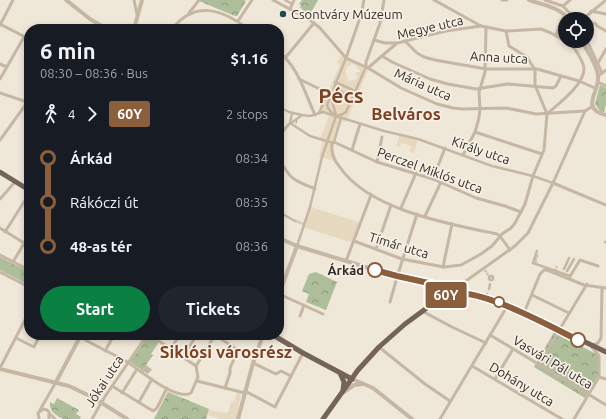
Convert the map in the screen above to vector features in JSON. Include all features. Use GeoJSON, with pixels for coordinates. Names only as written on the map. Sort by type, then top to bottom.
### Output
{"type":"FeatureCollection","features":[{"type":"Feature","properties":{"kind":"main road"},"geometry":{"type":"LineString","coordinates":[[0,172],[24,187]]}},
{"type":"Feature","properties":{"kind":"main road"},"geometry":{"type":"LineString","coordinates":[[323,419],[358,370],[379,347],[396,331],[422,311],[454,291],[508,305],[606,352]]}},
{"type":"Feature","properties":{"kind":"main road"},"geometry":{"type":"LineString","coordinates":[[281,340],[352,379]]}},
{"type":"Feature","properties":{"kind":"main road"},"geometry":{"type":"LineString","coordinates":[[339,372],[349,373],[358,370]]}},
{"type":"Feature","properties":{"kind":"main road"},"geometry":{"type":"LineString","coordinates":[[339,372],[344,382],[342,393]]}},
{"type":"Feature","properties":{"kind":"street"},"geometry":{"type":"LineString","coordinates":[[0,79],[24,37],[0,25],[13,0]]}},
{"type":"Feature","properties":{"kind":"street"},"geometry":{"type":"LineString","coordinates":[[66,0],[98,24]]}},
{"type":"Feature","properties":{"kind":"street"},"geometry":{"type":"LineString","coordinates":[[134,0],[137,14]]}},
{"type":"Feature","properties":{"kind":"street"},"geometry":{"type":"LineString","coordinates":[[135,24],[142,0]]}},
{"type":"Feature","properties":{"kind":"street"},"geometry":{"type":"LineString","coordinates":[[189,13],[198,0]]}},
{"type":"Feature","properties":{"kind":"street"},"geometry":{"type":"LineString","coordinates":[[238,21],[252,0]]}},
{"type":"Feature","properties":{"kind":"street"},"geometry":{"type":"LineString","coordinates":[[273,0],[314,23],[346,58]]}},
{"type":"Feature","properties":{"kind":"street"},"geometry":{"type":"LineString","coordinates":[[285,0],[293,2]]}},
{"type":"Feature","properties":{"kind":"street"},"geometry":{"type":"LineString","coordinates":[[284,109],[302,115],[310,116],[317,114],[335,82],[346,58],[361,15],[364,0]]}},
{"type":"Feature","properties":{"kind":"street"},"geometry":{"type":"LineString","coordinates":[[329,93],[326,105],[336,116],[342,115],[346,112],[367,67],[366,64],[380,23],[384,0]]}},
{"type":"Feature","properties":{"kind":"street"},"geometry":{"type":"LineString","coordinates":[[434,0],[486,28],[506,31],[541,29],[556,35],[558,29]]}},
{"type":"Feature","properties":{"kind":"street"},"geometry":{"type":"LineString","coordinates":[[502,0],[507,0]]}},
{"type":"Feature","properties":{"kind":"street"},"geometry":{"type":"LineString","coordinates":[[530,0],[553,7],[560,12]]}},
{"type":"Feature","properties":{"kind":"street"},"geometry":{"type":"LineString","coordinates":[[545,0],[563,6],[569,12]]}},
{"type":"Feature","properties":{"kind":"street"},"geometry":{"type":"LineString","coordinates":[[563,6],[570,0]]}},
{"type":"Feature","properties":{"kind":"street"},"geometry":{"type":"LineString","coordinates":[[591,11],[606,0]]}},
{"type":"Feature","properties":{"kind":"street"},"geometry":{"type":"LineString","coordinates":[[290,9],[293,2]]}},
{"type":"Feature","properties":{"kind":"street"},"geometry":{"type":"LineString","coordinates":[[176,24],[189,13],[200,9],[211,9],[231,16],[242,24]]}},
{"type":"Feature","properties":{"kind":"street"},"geometry":{"type":"LineString","coordinates":[[591,11],[606,14]]}},
{"type":"Feature","properties":{"kind":"street"},"geometry":{"type":"LineString","coordinates":[[314,23],[286,57],[317,114]]}},
{"type":"Feature","properties":{"kind":"street"},"geometry":{"type":"LineString","coordinates":[[594,23],[606,31]]}},
{"type":"Feature","properties":{"kind":"street","name":"Megye utca"},"geometry":{"type":"LineString","coordinates":[[367,67],[397,43],[446,31],[481,26]]}},
{"type":"Feature","properties":{"kind":"street"},"geometry":{"type":"LineString","coordinates":[[463,155],[479,118],[480,88],[486,69],[486,28]]}},
{"type":"Feature","properties":{"kind":"street"},"geometry":{"type":"LineString","coordinates":[[506,31],[509,46],[527,57],[534,69],[536,87],[547,114],[570,94],[584,72],[584,67],[576,51],[573,48]]}},
{"type":"Feature","properties":{"kind":"street"},"geometry":{"type":"LineString","coordinates":[[374,40],[385,43],[397,43]]}},
{"type":"Feature","properties":{"kind":"street","name":"Anna utca"},"geometry":{"type":"LineString","coordinates":[[405,41],[410,47],[424,57],[486,69],[534,69],[579,81],[595,88]]}},
{"type":"Feature","properties":{"kind":"street"},"geometry":{"type":"LineString","coordinates":[[586,48],[598,76],[598,82],[592,101],[593,106],[598,112],[606,115]]}},
{"type":"Feature","properties":{"kind":"street"},"geometry":{"type":"LineString","coordinates":[[590,48],[602,73]]}},
{"type":"Feature","properties":{"kind":"street"},"geometry":{"type":"LineString","coordinates":[[598,63],[606,49]]}},
{"type":"Feature","properties":{"kind":"street"},"geometry":{"type":"LineString","coordinates":[[382,56],[392,62],[436,81],[480,88],[507,84],[555,87],[561,76]]}},
{"type":"Feature","properties":{"kind":"street","name":"Mária utca"},"geometry":{"type":"LineString","coordinates":[[346,58],[367,67],[401,88],[437,104],[453,108],[506,108],[536,114],[585,111]]}},
{"type":"Feature","properties":{"kind":"street"},"geometry":{"type":"LineString","coordinates":[[0,64],[7,67]]}},
{"type":"Feature","properties":{"kind":"street"},"geometry":{"type":"LineString","coordinates":[[598,76],[606,70]]}},
{"type":"Feature","properties":{"kind":"street"},"geometry":{"type":"LineString","coordinates":[[284,281],[316,189],[322,157],[336,116],[329,93],[299,79]]}},
{"type":"Feature","properties":{"kind":"street"},"geometry":{"type":"LineString","coordinates":[[335,82],[346,91]]}},
{"type":"Feature","properties":{"kind":"street"},"geometry":{"type":"LineString","coordinates":[[598,82],[606,86]]}},
{"type":"Feature","properties":{"kind":"street"},"geometry":{"type":"LineString","coordinates":[[343,88],[341,92],[355,91]]}},
{"type":"Feature","properties":{"kind":"street"},"geometry":{"type":"LineString","coordinates":[[0,93],[24,100]]}},
{"type":"Feature","properties":{"kind":"street"},"geometry":{"type":"LineString","coordinates":[[454,291],[510,250],[528,233],[554,183],[585,111],[593,106]]}},
{"type":"Feature","properties":{"kind":"street"},"geometry":{"type":"LineString","coordinates":[[0,140],[24,107]]}},
{"type":"Feature","properties":{"kind":"street","name":"Király utca"},"geometry":{"type":"LineString","coordinates":[[317,114],[323,112],[360,124],[418,139],[492,166],[554,183],[606,205]]}},
{"type":"Feature","properties":{"kind":"street"},"geometry":{"type":"LineString","coordinates":[[289,124],[292,113]]}},
{"type":"Feature","properties":{"kind":"street","name":"Tímár utca"},"geometry":{"type":"LineString","coordinates":[[354,241],[402,259],[443,267],[455,266],[467,262],[492,246],[500,236],[511,228],[525,204],[533,176],[546,142],[547,114]]}},
{"type":"Feature","properties":{"kind":"street"},"geometry":{"type":"LineString","coordinates":[[284,130],[289,124],[302,115]]}},
{"type":"Feature","properties":{"kind":"street"},"geometry":{"type":"LineString","coordinates":[[342,118],[331,145],[332,154],[347,178],[355,185],[391,205],[417,214],[469,229],[497,234],[510,250]]}},
{"type":"Feature","properties":{"kind":"street"},"geometry":{"type":"LineString","coordinates":[[289,124],[310,136],[333,143]]}},
{"type":"Feature","properties":{"kind":"street"},"geometry":{"type":"LineString","coordinates":[[352,150],[360,124]]}},
{"type":"Feature","properties":{"kind":"street"},"geometry":{"type":"LineString","coordinates":[[474,132],[542,154]]}},
{"type":"Feature","properties":{"kind":"street"},"geometry":{"type":"LineString","coordinates":[[376,162],[382,138]]}},
{"type":"Feature","properties":{"kind":"street","name":"Perczel Miklós utca"},"geometry":{"type":"LineString","coordinates":[[333,143],[352,150],[376,162],[416,173],[441,182],[476,198],[521,212]]}},
{"type":"Feature","properties":{"kind":"street"},"geometry":{"type":"LineString","coordinates":[[433,179],[445,148]]}},
{"type":"Feature","properties":{"kind":"street"},"geometry":{"type":"LineString","coordinates":[[284,168],[292,179],[316,189]]}},
{"type":"Feature","properties":{"kind":"street"},"geometry":{"type":"LineString","coordinates":[[401,208],[416,173]]}},
{"type":"Feature","properties":{"kind":"street"},"geometry":{"type":"LineString","coordinates":[[0,199],[16,182]]}},
{"type":"Feature","properties":{"kind":"street"},"geometry":{"type":"LineString","coordinates":[[425,216],[441,182]]}},
{"type":"Feature","properties":{"kind":"street"},"geometry":{"type":"LineString","coordinates":[[346,261],[371,195]]}},
{"type":"Feature","properties":{"kind":"street"},"geometry":{"type":"LineString","coordinates":[[5,232],[24,202]]}},
{"type":"Feature","properties":{"kind":"street"},"geometry":{"type":"LineString","coordinates":[[376,249],[391,205]]}},
{"type":"Feature","properties":{"kind":"street"},"geometry":{"type":"LineString","coordinates":[[390,302],[417,214]]}},
{"type":"Feature","properties":{"kind":"street"},"geometry":{"type":"LineString","coordinates":[[284,215],[295,221]]}},
{"type":"Feature","properties":{"kind":"street"},"geometry":{"type":"LineString","coordinates":[[443,267],[452,224]]}},
{"type":"Feature","properties":{"kind":"street"},"geometry":{"type":"LineString","coordinates":[[0,228],[24,243],[13,262]]}},
{"type":"Feature","properties":{"kind":"street"},"geometry":{"type":"LineString","coordinates":[[284,240],[297,246],[397,276],[433,284],[454,291],[465,291],[475,296]]}},
{"type":"Feature","properties":{"kind":"street"},"geometry":{"type":"LineString","coordinates":[[537,252],[533,263],[570,276],[580,260]]}},
{"type":"Feature","properties":{"kind":"street"},"geometry":{"type":"LineString","coordinates":[[0,255],[24,268]]}},
{"type":"Feature","properties":{"kind":"street"},"geometry":{"type":"LineString","coordinates":[[569,258],[566,269],[574,259]]}},
{"type":"Feature","properties":{"kind":"street"},"geometry":{"type":"LineString","coordinates":[[569,278],[580,260],[598,266]]}},
{"type":"Feature","properties":{"kind":"street"},"geometry":{"type":"LineString","coordinates":[[524,313],[540,274],[544,270],[569,278],[584,285],[587,284],[604,288],[600,341],[591,346],[599,356],[599,377],[574,419]]}},
{"type":"Feature","properties":{"kind":"street"},"geometry":{"type":"LineString","coordinates":[[0,272],[24,284]]}},
{"type":"Feature","properties":{"kind":"street"},"geometry":{"type":"LineString","coordinates":[[488,289],[490,282],[489,276]]}},
{"type":"Feature","properties":{"kind":"street"},"geometry":{"type":"LineString","coordinates":[[463,283],[463,288],[465,291]]}},
{"type":"Feature","properties":{"kind":"street"},"geometry":{"type":"LineString","coordinates":[[433,284],[446,295]]}},
{"type":"Feature","properties":{"kind":"street"},"geometry":{"type":"LineString","coordinates":[[433,284],[438,293],[435,302]]}},
{"type":"Feature","properties":{"kind":"street"},"geometry":{"type":"LineString","coordinates":[[540,365],[587,284]]}},
{"type":"Feature","properties":{"kind":"street"},"geometry":{"type":"LineString","coordinates":[[443,287],[446,290],[446,295]]}},
{"type":"Feature","properties":{"kind":"street"},"geometry":{"type":"LineString","coordinates":[[532,295],[569,313]]}},
{"type":"Feature","properties":{"kind":"street"},"geometry":{"type":"LineString","coordinates":[[284,296],[323,314]]}},
{"type":"Feature","properties":{"kind":"street"},"geometry":{"type":"LineString","coordinates":[[300,316],[304,305]]}},
{"type":"Feature","properties":{"kind":"street"},"geometry":{"type":"LineString","coordinates":[[440,419],[508,305]]}},
{"type":"Feature","properties":{"kind":"street"},"geometry":{"type":"LineString","coordinates":[[422,311],[486,343]]}},
{"type":"Feature","properties":{"kind":"street"},"geometry":{"type":"LineString","coordinates":[[24,322],[0,368],[56,382],[79,390],[127,419]]}},
{"type":"Feature","properties":{"kind":"street","name":"Vasvári Pál utca"},"geometry":{"type":"LineString","coordinates":[[490,335],[606,405]]}},
{"type":"Feature","properties":{"kind":"street"},"geometry":{"type":"LineString","coordinates":[[16,338],[34,347],[38,340]]}},
{"type":"Feature","properties":{"kind":"street"},"geometry":{"type":"LineString","coordinates":[[39,419],[38,414],[40,410],[79,340]]}},
{"type":"Feature","properties":{"kind":"street"},"geometry":{"type":"LineString","coordinates":[[86,340],[128,363],[167,388],[180,394],[188,395],[193,392],[197,381],[198,372],[196,366],[158,340]]}},
{"type":"Feature","properties":{"kind":"street"},"geometry":{"type":"LineString","coordinates":[[105,351],[111,340]]}},
{"type":"Feature","properties":{"kind":"street","name":"Jókai utca"},"geometry":{"type":"LineString","coordinates":[[92,419],[101,402],[144,340]]}},
{"type":"Feature","properties":{"kind":"street"},"geometry":{"type":"LineString","coordinates":[[171,348],[177,340]]}},
{"type":"Feature","properties":{"kind":"street"},"geometry":{"type":"LineString","coordinates":[[183,356],[194,340]]}},
{"type":"Feature","properties":{"kind":"street"},"geometry":{"type":"LineString","coordinates":[[196,366],[212,340]]}},
{"type":"Feature","properties":{"kind":"street"},"geometry":{"type":"LineString","coordinates":[[223,340],[238,350],[230,368],[230,373],[225,388]]}},
{"type":"Feature","properties":{"kind":"street"},"geometry":{"type":"LineString","coordinates":[[238,419],[253,363],[261,340]]}},
{"type":"Feature","properties":{"kind":"street"},"geometry":{"type":"LineString","coordinates":[[379,347],[425,384],[450,401]]}},
{"type":"Feature","properties":{"kind":"street"},"geometry":{"type":"LineString","coordinates":[[495,379],[513,349]]}},
{"type":"Feature","properties":{"kind":"street"},"geometry":{"type":"LineString","coordinates":[[197,381],[245,392],[275,407],[303,353]]}},
{"type":"Feature","properties":{"kind":"street"},"geometry":{"type":"LineString","coordinates":[[253,363],[276,374],[281,371],[291,376]]}},
{"type":"Feature","properties":{"kind":"street","name":"Dohány utca"},"geometry":{"type":"LineString","coordinates":[[472,366],[562,419]]}},
{"type":"Feature","properties":{"kind":"street"},"geometry":{"type":"LineString","coordinates":[[141,372],[145,368],[150,370]]}},
{"type":"Feature","properties":{"kind":"street"},"geometry":{"type":"LineString","coordinates":[[122,393],[137,369]]}},
{"type":"Feature","properties":{"kind":"street"},"geometry":{"type":"LineString","coordinates":[[599,377],[606,379]]}},
{"type":"Feature","properties":{"kind":"street"},"geometry":{"type":"LineString","coordinates":[[139,402],[152,379]]}},
{"type":"Feature","properties":{"kind":"street"},"geometry":{"type":"LineString","coordinates":[[352,379],[377,390],[412,419]]}},
{"type":"Feature","properties":{"kind":"street"},"geometry":{"type":"LineString","coordinates":[[342,393],[355,385],[366,384]]}},
{"type":"Feature","properties":{"kind":"street"},"geometry":{"type":"LineString","coordinates":[[112,386],[155,411],[167,388]]}},
{"type":"Feature","properties":{"kind":"street"},"geometry":{"type":"LineString","coordinates":[[46,400],[45,405],[49,413],[49,419]]}},
{"type":"Feature","properties":{"kind":"street"},"geometry":{"type":"LineString","coordinates":[[40,410],[44,409],[55,419]]}},
{"type":"Feature","properties":{"kind":"green space"},"geometry":{"type":"Polygon","coordinates":[[[302,0],[318,0],[309,16],[300,7],[301,5],[299,4],[302,0]]]}},
{"type":"Feature","properties":{"kind":"green space"},"geometry":{"type":"Polygon","coordinates":[[[199,1],[246,1],[237,16],[235,16],[199,1]]]}},
{"type":"Feature","properties":{"kind":"green space"},"geometry":{"type":"Polygon","coordinates":[[[600,85],[606,88],[606,104],[604,112],[600,111],[595,104],[600,85]]]}},
{"type":"Feature","properties":{"kind":"green space"},"geometry":{"type":"Polygon","coordinates":[[[0,257],[24,269],[24,282],[0,270],[0,257]]]}},
{"type":"Feature","properties":{"kind":"green space"},"geometry":{"type":"Polygon","coordinates":[[[316,272],[337,282],[326,310],[306,302],[309,294],[302,291],[309,274],[316,272]]]}},
{"type":"Feature","properties":{"kind":"green space"},"geometry":{"type":"Polygon","coordinates":[[[554,332],[598,355],[598,376],[585,398],[534,367],[554,332]]]}},
{"type":"Feature","properties":{"kind":"green space"},"geometry":{"type":"Polygon","coordinates":[[[145,340],[155,340],[159,342],[146,365],[151,369],[148,374],[130,362],[145,340]]]}},
{"type":"Feature","properties":{"kind":"green space"},"geometry":{"type":"Polygon","coordinates":[[[168,392],[209,409],[206,419],[154,419],[168,392]]]}},
{"type":"Feature","properties":{"kind":"green space"},"geometry":{"type":"Polygon","coordinates":[[[57,398],[79,410],[76,414],[81,417],[80,419],[64,419],[54,413],[50,402],[54,404],[57,398]]]}},
{"type":"Feature","properties":{"kind":"shaded area"},"geometry":{"type":"Polygon","coordinates":[[[343,54],[368,70],[346,122],[342,121],[332,145],[337,160],[335,161],[319,157],[323,141],[320,140],[329,116],[318,112],[340,65],[337,62],[343,54]],[[353,64],[348,66],[345,71],[348,81],[357,79],[356,72],[360,72],[359,69],[353,64]]]}},
{"type":"Feature","properties":{"kind":"shaded area"},"geometry":{"type":"Polygon","coordinates":[[[400,134],[418,139],[414,153],[410,152],[411,146],[409,145],[401,143],[400,147],[396,146],[400,134]]]}},
{"type":"Feature","properties":{"kind":"shaded area"},"geometry":{"type":"Polygon","coordinates":[[[311,207],[361,223],[353,243],[303,227],[311,207]]]}},
{"type":"Feature","properties":{"kind":"shaded area"},"geometry":{"type":"Polygon","coordinates":[[[237,393],[241,394],[236,419],[220,419],[208,415],[209,410],[228,413],[231,401],[234,402],[237,393]]]}},
{"type":"Feature","properties":{"kind":"waterway"},"geometry":{"type":"LineString","coordinates":[[296,123],[297,119]]}},
{"type":"Feature","properties":{"kind":"tunnel"},"geometry":{"type":"LineString","coordinates":[[295,221],[304,224]]}},
{"type":"Feature","properties":{"kind":"tunnel"},"geometry":{"type":"LineString","coordinates":[[537,263],[535,262],[538,254]]}},
{"type":"Feature","properties":{"kind":"tunnel"},"geometry":{"type":"LineString","coordinates":[[555,271],[557,266]]}},
{"type":"Feature","properties":{"kind":"tunnel"},"geometry":{"type":"LineString","coordinates":[[485,270],[488,275]]}},
{"type":"Feature","properties":{"kind":"bus line","name":"60Y"},"geometry":{"type":"LineString","coordinates":[[375,270],[433,284],[446,295],[451,293],[463,293],[508,305],[578,340]]}},
{"type":"Feature","properties":{"kind":"place","name":"Csontváry Múzeum"},"geometry":{"type":"Point","coordinates":[283,14]}},
{"type":"Feature","properties":{"kind":"place","name":"Árkád"},"geometry":{"type":"Point","coordinates":[375,270]}},
{"type":"Feature","properties":{"kind":"district","name":"Pécs"},"geometry":{"type":"Point","coordinates":[341,95]}},
{"type":"Feature","properties":{"kind":"district","name":"Belváros"},"geometry":{"type":"Point","coordinates":[406,113]}},
{"type":"Feature","properties":{"kind":"district","name":"Siklósi városrész"},"geometry":{"type":"Point","coordinates":[226,351]}}]}
